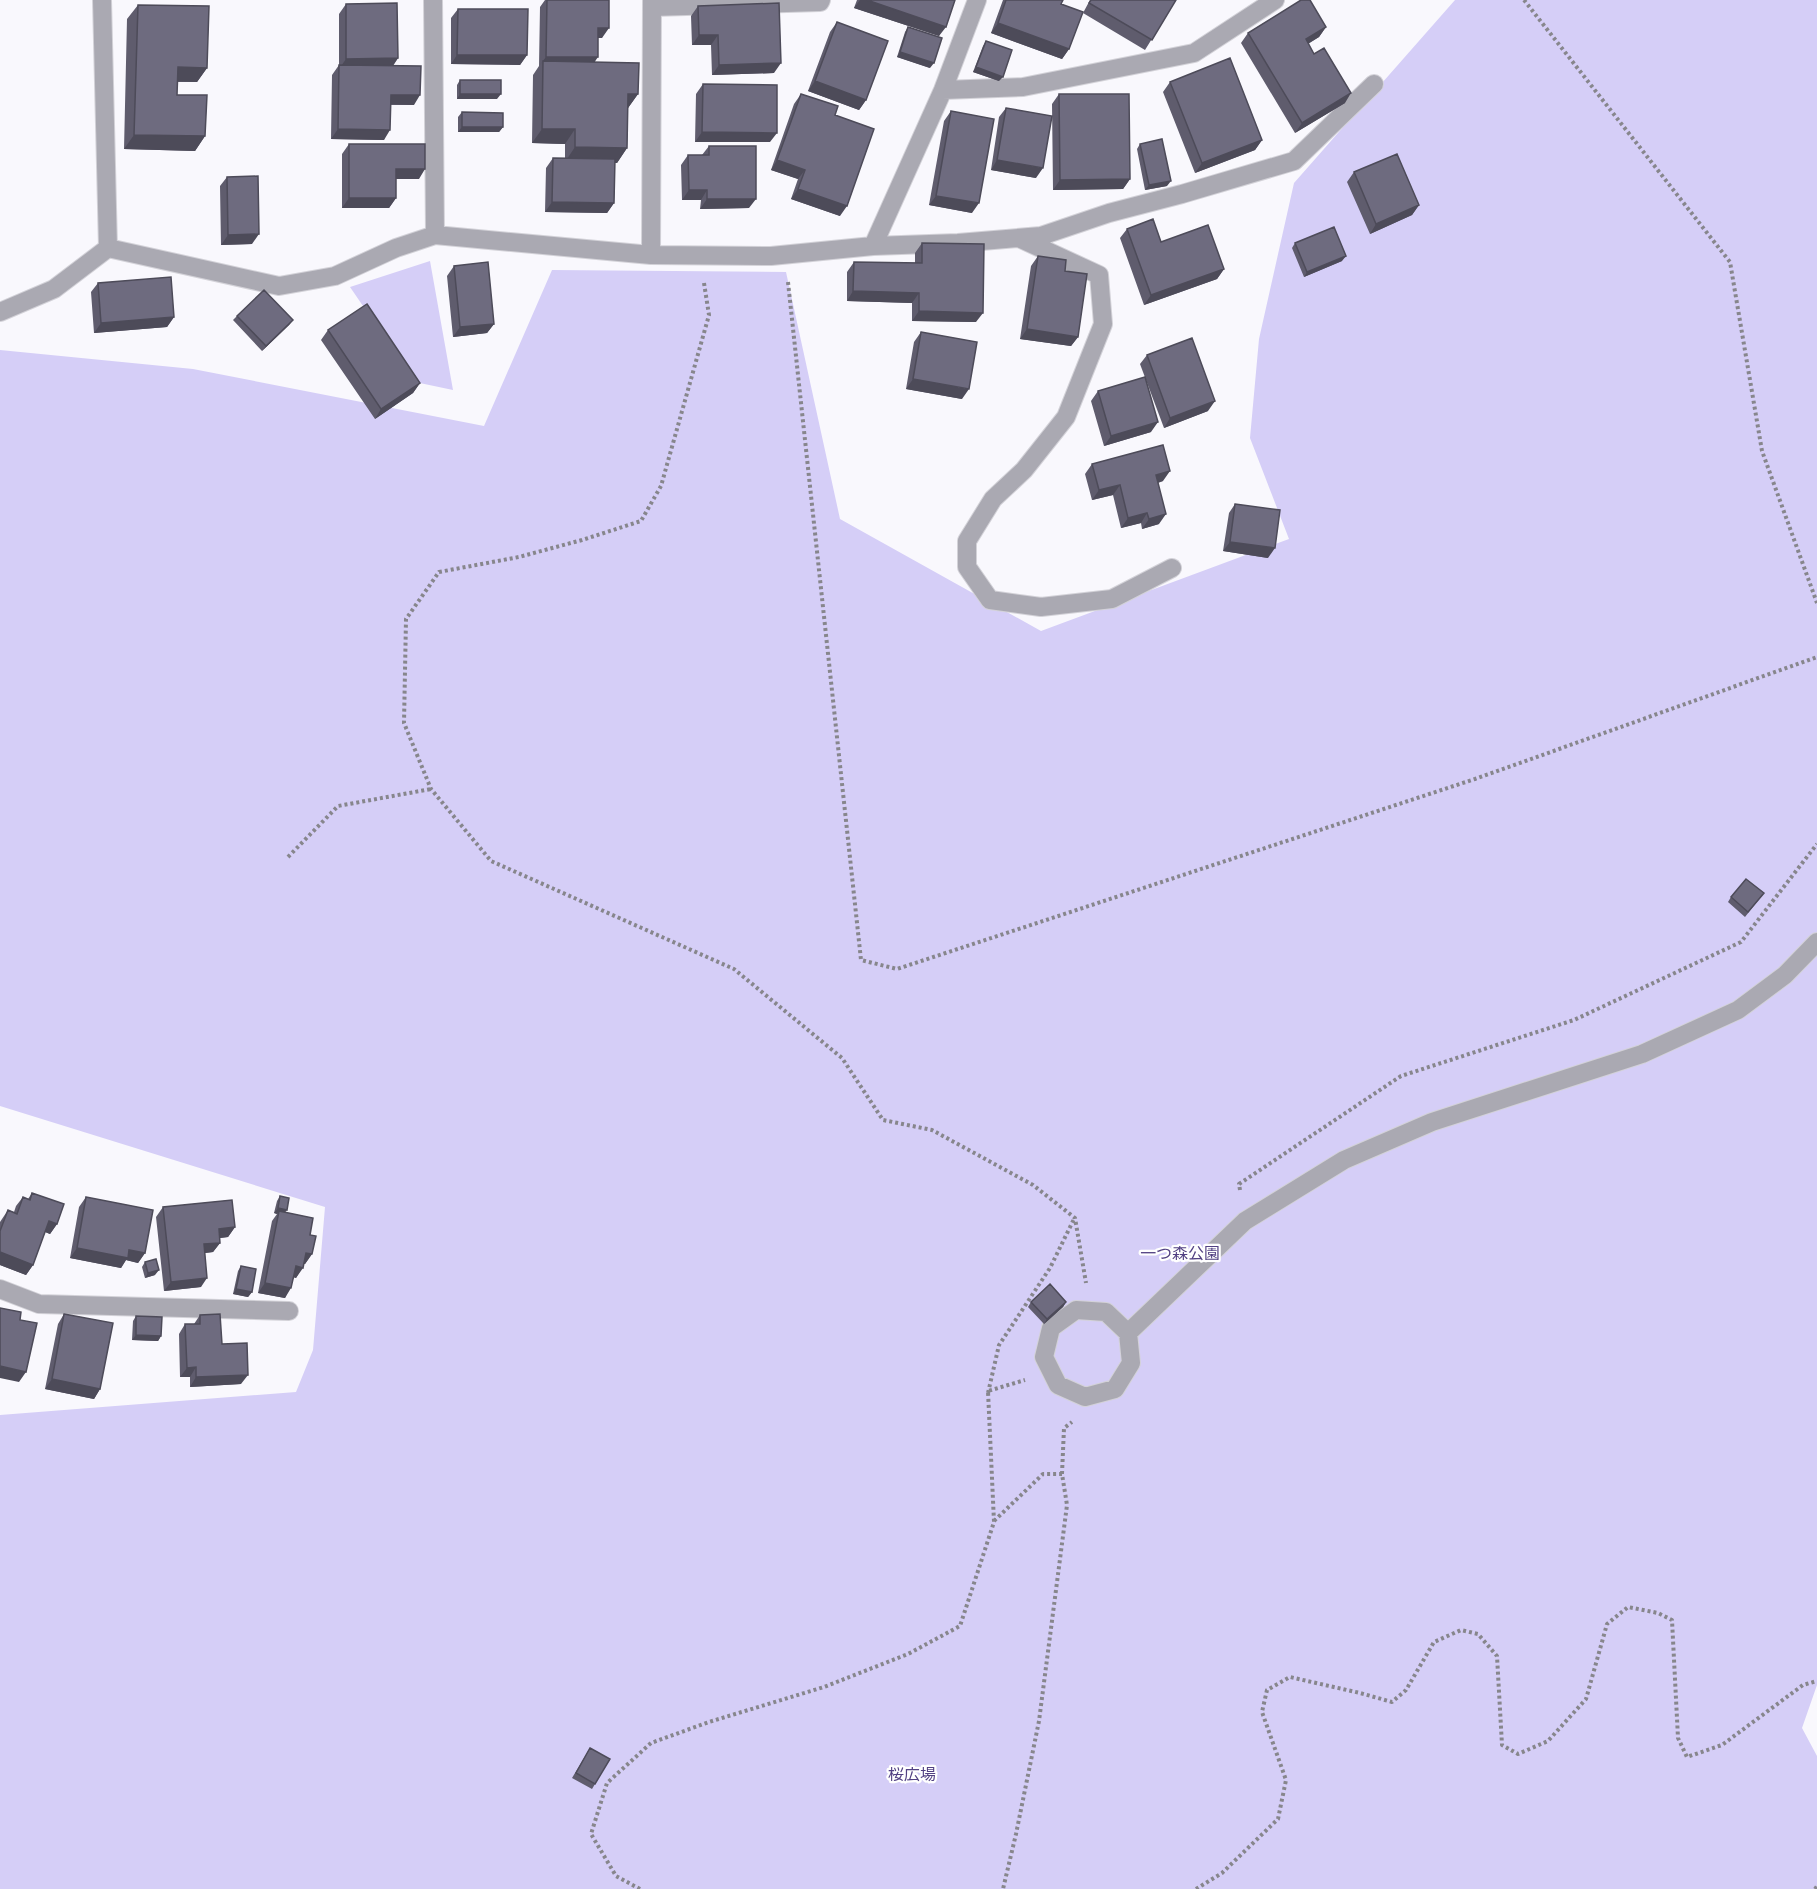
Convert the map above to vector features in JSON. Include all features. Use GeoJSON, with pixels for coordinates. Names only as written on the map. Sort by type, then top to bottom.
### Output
{"type":"FeatureCollection","features":[{"type":"Feature","properties":{"kind":"street"},"geometry":{"type":"LineString","coordinates":[[102,0],[108,248]]}},
{"type":"Feature","properties":{"kind":"street"},"geometry":{"type":"LineString","coordinates":[[433,0],[435,235]]}},
{"type":"Feature","properties":{"kind":"street"},"geometry":{"type":"LineString","coordinates":[[651,255],[652,4],[820,2],[821,0]]}},
{"type":"Feature","properties":{"kind":"street"},"geometry":{"type":"LineString","coordinates":[[873,246],[942,90],[977,0]]}},
{"type":"Feature","properties":{"kind":"street"},"geometry":{"type":"LineString","coordinates":[[942,90],[1023,87],[1194,53],[1275,0]]}},
{"type":"Feature","properties":{"kind":"street"},"geometry":{"type":"LineString","coordinates":[[0,312],[54,289],[108,248],[279,286],[335,276],[396,248],[435,235],[651,255],[785,255],[873,246],[958,243],[1041,236],[1109,213],[1294,161],[1374,84]]}},
{"type":"Feature","properties":{"kind":"street"},"geometry":{"type":"LineString","coordinates":[[1019,238],[1099,275],[1103,324],[1066,417],[1024,470],[993,499],[967,541],[967,567],[990,600],[1041,607],[1112,599],[1172,568]]}},
{"type":"Feature","properties":{"kind":"street"},"geometry":{"type":"LineString","coordinates":[[1128,1333],[1245,1221],[1344,1160],[1432,1122],[1642,1054],[1738,1010],[1785,975],[1817,942]]}},
{"type":"Feature","properties":{"kind":"street"},"geometry":{"type":"LineString","coordinates":[[0,1289],[39,1304],[289,1311]]}},
{"type":"Feature","properties":{"kind":"street"},"geometry":{"type":"LineString","coordinates":[[1076,1310],[1106,1312],[1128,1333],[1131,1363],[1115,1389],[1085,1397],[1058,1385],[1044,1358],[1052,1328],[1076,1310]]}},
{"type":"Feature","properties":{"kind":"path"},"geometry":{"type":"LineString","coordinates":[[1524,0],[1730,262],[1762,451],[1817,603]]}},
{"type":"Feature","properties":{"kind":"path"},"geometry":{"type":"LineString","coordinates":[[700,255],[709,315],[661,486],[641,521],[519,557],[439,572],[406,619],[404,723],[431,789],[491,861],[734,969],[842,1058],[883,1120],[932,1130],[1033,1185],[1075,1218],[1091,1311]]}},
{"type":"Feature","properties":{"kind":"path"},"geometry":{"type":"LineString","coordinates":[[785,255],[861,960],[897,969],[1475,779],[1817,657]]}},
{"type":"Feature","properties":{"kind":"path"},"geometry":{"type":"LineString","coordinates":[[288,857],[338,806],[431,789]]}},
{"type":"Feature","properties":{"kind":"path"},"geometry":{"type":"LineString","coordinates":[[1245,1221],[1239,1184],[1401,1076],[1574,1020],[1741,942],[1817,844]]}},
{"type":"Feature","properties":{"kind":"path"},"geometry":{"type":"LineString","coordinates":[[640,1889],[615,1876],[591,1834],[607,1783],[651,1743],[709,1722],[824,1687],[908,1654],[960,1626],[994,1522],[988,1392],[999,1345],[1050,1268],[1075,1218]]}},
{"type":"Feature","properties":{"kind":"path"},"geometry":{"type":"LineString","coordinates":[[988,1392],[1051,1371]]}},
{"type":"Feature","properties":{"kind":"path"},"geometry":{"type":"LineString","coordinates":[[994,1522],[1043,1474],[1062,1474],[1067,1505],[1039,1721],[1003,1889]]}},
{"type":"Feature","properties":{"kind":"path"},"geometry":{"type":"LineString","coordinates":[[1196,1889],[1222,1873],[1278,1819],[1286,1780],[1262,1712],[1267,1690],[1290,1677],[1392,1702],[1406,1690],[1434,1642],[1461,1630],[1478,1634],[1497,1656],[1502,1745],[1518,1754],[1548,1741],[1586,1699],[1607,1624],[1628,1607],[1658,1613],[1672,1620],[1678,1738],[1687,1757],[1722,1745],[1803,1685],[1817,1681]]}},
{"type":"Feature","properties":{"kind":"green space","name":"一つ森公園"},"geometry":{"type":"Polygon","coordinates":[[[1455,0],[1817,0],[1817,1685],[1802,1728],[1817,1756],[1817,1889],[0,1889],[0,1415],[296,1392],[313,1350],[325,1207],[0,1106],[0,350],[193,369],[484,426],[552,270],[786,272],[840,519],[1041,631],[1289,539],[1250,438],[1259,339],[1294,183],[1455,0]]]}},
{"type":"Feature","properties":{"kind":"green space"},"geometry":{"type":"Polygon","coordinates":[[[430,261],[453,390],[415,382],[350,287],[430,261]]]}},
{"type":"Feature","properties":{"kind":"building"},"geometry":{"type":"Polygon","coordinates":[[[547,0],[609,0],[609,28],[598,28],[598,57],[546,57],[547,0]]]}},
{"type":"Feature","properties":{"kind":"building"},"geometry":{"type":"Polygon","coordinates":[[[867,0],[955,0],[946,27],[867,0]]]}},
{"type":"Feature","properties":{"kind":"building"},"geometry":{"type":"Polygon","coordinates":[[[1006,0],[1063,0],[1061,4],[1083,12],[1069,49],[998,23],[1006,0]]]}},
{"type":"Feature","properties":{"kind":"building"},"geometry":{"type":"Polygon","coordinates":[[[1091,0],[1176,0],[1152,40],[1089,3],[1091,0]]]}},
{"type":"Feature","properties":{"kind":"building"},"geometry":{"type":"Polygon","coordinates":[[[1301,0],[1310,0],[1326,27],[1306,39],[1314,54],[1324,48],[1351,93],[1302,123],[1248,33],[1301,0]]]}},
{"type":"Feature","properties":{"kind":"building"},"geometry":{"type":"Polygon","coordinates":[[[397,3],[398,58],[346,59],[346,4],[397,3]]]}},
{"type":"Feature","properties":{"kind":"building"},"geometry":{"type":"Polygon","coordinates":[[[779,3],[781,63],[719,65],[718,35],[699,35],[698,6],[779,3]]]}},
{"type":"Feature","properties":{"kind":"building"},"geometry":{"type":"Polygon","coordinates":[[[138,5],[209,6],[207,68],[178,67],[177,95],[207,95],[205,136],[134,135],[138,5]]]}},
{"type":"Feature","properties":{"kind":"building"},"geometry":{"type":"Polygon","coordinates":[[[458,9],[528,9],[527,55],[457,55],[458,9]]]}},
{"type":"Feature","properties":{"kind":"building"},"geometry":{"type":"Polygon","coordinates":[[[837,22],[888,41],[866,100],[815,81],[837,22]]]}},
{"type":"Feature","properties":{"kind":"building"},"geometry":{"type":"Polygon","coordinates":[[[908,27],[942,38],[934,63],[900,52],[908,27]]]}},
{"type":"Feature","properties":{"kind":"building"},"geometry":{"type":"Polygon","coordinates":[[[986,41],[1012,50],[1003,77],[976,67],[986,41]]]}},
{"type":"Feature","properties":{"kind":"building"},"geometry":{"type":"Polygon","coordinates":[[[1230,58],[1262,140],[1202,163],[1170,82],[1230,58]]]}},
{"type":"Feature","properties":{"kind":"building"},"geometry":{"type":"Polygon","coordinates":[[[543,61],[639,63],[638,94],[628,94],[627,148],[575,147],[575,129],[542,129],[543,61]]]}},
{"type":"Feature","properties":{"kind":"building"},"geometry":{"type":"Polygon","coordinates":[[[339,65],[421,66],[420,95],[391,95],[390,130],[338,129],[339,65]]]}},
{"type":"Feature","properties":{"kind":"building"},"geometry":{"type":"Polygon","coordinates":[[[460,80],[501,80],[501,94],[460,94],[460,80]]]}},
{"type":"Feature","properties":{"kind":"building"},"geometry":{"type":"Polygon","coordinates":[[[703,84],[777,85],[777,133],[702,132],[703,84]]]}},
{"type":"Feature","properties":{"kind":"building"},"geometry":{"type":"Polygon","coordinates":[[[801,94],[838,106],[835,115],[874,129],[847,206],[798,189],[805,170],[777,160],[801,94]]]}},
{"type":"Feature","properties":{"kind":"building"},"geometry":{"type":"Polygon","coordinates":[[[1059,94],[1129,94],[1130,179],[1060,180],[1059,94]]]}},
{"type":"Feature","properties":{"kind":"building"},"geometry":{"type":"Polygon","coordinates":[[[1006,108],[1052,116],[1043,168],[997,160],[1006,108]]]}},
{"type":"Feature","properties":{"kind":"building"},"geometry":{"type":"Polygon","coordinates":[[[951,111],[994,119],[979,203],[936,196],[951,111]]]}},
{"type":"Feature","properties":{"kind":"building"},"geometry":{"type":"Polygon","coordinates":[[[462,112],[503,113],[503,127],[462,127],[462,112]]]}},
{"type":"Feature","properties":{"kind":"building"},"geometry":{"type":"Polygon","coordinates":[[[1162,139],[1171,181],[1149,185],[1140,144],[1162,139]]]}},
{"type":"Feature","properties":{"kind":"building"},"geometry":{"type":"Polygon","coordinates":[[[349,144],[425,144],[425,169],[396,169],[396,198],[349,198],[349,144]]]}},
{"type":"Feature","properties":{"kind":"building"},"geometry":{"type":"Polygon","coordinates":[[[709,146],[756,146],[756,199],[707,199],[707,190],[689,190],[688,155],[709,155],[709,146]]]}},
{"type":"Feature","properties":{"kind":"building"},"geometry":{"type":"Polygon","coordinates":[[[1397,154],[1419,205],[1376,224],[1354,172],[1397,154]]]}},
{"type":"Feature","properties":{"kind":"building"},"geometry":{"type":"Polygon","coordinates":[[[553,158],[615,159],[614,203],[552,202],[553,158]]]}},
{"type":"Feature","properties":{"kind":"building"},"geometry":{"type":"Polygon","coordinates":[[[258,176],[259,234],[228,235],[227,177],[258,176]]]}},
{"type":"Feature","properties":{"kind":"building"},"geometry":{"type":"Polygon","coordinates":[[[1153,219],[1161,242],[1208,225],[1224,269],[1151,295],[1127,229],[1153,219]]]}},
{"type":"Feature","properties":{"kind":"building"},"geometry":{"type":"Polygon","coordinates":[[[1334,227],[1346,256],[1307,272],[1295,243],[1334,227]]]}},
{"type":"Feature","properties":{"kind":"building"},"geometry":{"type":"Polygon","coordinates":[[[922,243],[984,244],[983,313],[919,311],[919,293],[853,291],[854,262],[922,263],[922,243]]]}},
{"type":"Feature","properties":{"kind":"building"},"geometry":{"type":"Polygon","coordinates":[[[1038,256],[1066,260],[1065,271],[1087,274],[1078,337],[1027,329],[1038,256]]]}},
{"type":"Feature","properties":{"kind":"building"},"geometry":{"type":"Polygon","coordinates":[[[488,262],[494,324],[460,327],[454,266],[488,262]]]}},
{"type":"Feature","properties":{"kind":"building"},"geometry":{"type":"Polygon","coordinates":[[[171,277],[174,317],[101,323],[98,283],[171,277]]]}},
{"type":"Feature","properties":{"kind":"building"},"geometry":{"type":"Polygon","coordinates":[[[264,290],[293,320],[266,346],[237,316],[264,290]]]}},
{"type":"Feature","properties":{"kind":"building"},"geometry":{"type":"Polygon","coordinates":[[[367,304],[420,383],[381,409],[328,330],[367,304]]]}},
{"type":"Feature","properties":{"kind":"building"},"geometry":{"type":"Polygon","coordinates":[[[921,332],[977,342],[969,389],[913,379],[921,332]]]}},
{"type":"Feature","properties":{"kind":"building"},"geometry":{"type":"Polygon","coordinates":[[[1192,338],[1215,401],[1170,418],[1147,355],[1192,338]]]}},
{"type":"Feature","properties":{"kind":"building"},"geometry":{"type":"Polygon","coordinates":[[[1145,377],[1158,422],[1111,436],[1098,391],[1145,377]]]}},
{"type":"Feature","properties":{"kind":"building"},"geometry":{"type":"Polygon","coordinates":[[[1163,445],[1170,471],[1156,475],[1166,514],[1149,519],[1147,513],[1128,518],[1120,485],[1099,490],[1092,464],[1163,445]]]}},
{"type":"Feature","properties":{"kind":"building"},"geometry":{"type":"Polygon","coordinates":[[[1235,504],[1280,510],[1275,548],[1230,542],[1235,504]]]}},
{"type":"Feature","properties":{"kind":"building"},"geometry":{"type":"Polygon","coordinates":[[[1746,879],[1764,893],[1748,912],[1731,897],[1746,879]]]}},
{"type":"Feature","properties":{"kind":"building"},"geometry":{"type":"Polygon","coordinates":[[[32,1193],[64,1204],[57,1224],[49,1221],[33,1265],[0,1252],[0,1231],[8,1210],[17,1214],[23,1197],[30,1200],[32,1193]]]}},
{"type":"Feature","properties":{"kind":"building"},"geometry":{"type":"Polygon","coordinates":[[[280,1196],[289,1198],[287,1210],[278,1208],[280,1196]]]}},
{"type":"Feature","properties":{"kind":"building"},"geometry":{"type":"Polygon","coordinates":[[[86,1197],[153,1210],[145,1253],[129,1250],[128,1258],[77,1248],[86,1197]]]}},
{"type":"Feature","properties":{"kind":"building"},"geometry":{"type":"Polygon","coordinates":[[[232,1200],[235,1227],[219,1229],[220,1243],[204,1244],[207,1278],[171,1282],[163,1207],[232,1200]]]}},
{"type":"Feature","properties":{"kind":"building"},"geometry":{"type":"Polygon","coordinates":[[[279,1211],[313,1218],[310,1235],[316,1236],[312,1254],[306,1253],[303,1268],[296,1266],[291,1288],[265,1283],[279,1211]]]}},
{"type":"Feature","properties":{"kind":"building"},"geometry":{"type":"Polygon","coordinates":[[[156,1259],[159,1270],[148,1273],[145,1262],[156,1259]]]}},
{"type":"Feature","properties":{"kind":"building"},"geometry":{"type":"Polygon","coordinates":[[[241,1266],[256,1269],[252,1292],[236,1289],[241,1266]]]}},
{"type":"Feature","properties":{"kind":"building"},"geometry":{"type":"Polygon","coordinates":[[[1050,1284],[1066,1302],[1047,1319],[1031,1302],[1050,1284]]]}},
{"type":"Feature","properties":{"kind":"building"},"geometry":{"type":"Polygon","coordinates":[[[0,1308],[21,1312],[20,1320],[37,1323],[26,1372],[0,1366],[0,1308]]]}},
{"type":"Feature","properties":{"kind":"building"},"geometry":{"type":"Polygon","coordinates":[[[64,1314],[113,1323],[100,1389],[52,1379],[64,1314]]]}},
{"type":"Feature","properties":{"kind":"building"},"geometry":{"type":"Polygon","coordinates":[[[220,1314],[222,1344],[247,1343],[248,1375],[196,1377],[196,1367],[187,1368],[185,1324],[200,1324],[200,1315],[220,1314]]]}},
{"type":"Feature","properties":{"kind":"building"},"geometry":{"type":"Polygon","coordinates":[[[136,1316],[162,1317],[161,1336],[136,1335],[136,1316]]]}},
{"type":"Feature","properties":{"kind":"building"},"geometry":{"type":"Polygon","coordinates":[[[590,1748],[610,1759],[595,1784],[576,1773],[590,1748]]]}},
{"type":"Feature","properties":{"kind":"park label","name":"桜広場"},"geometry":{"type":"Point","coordinates":[912,1774]}}]}
